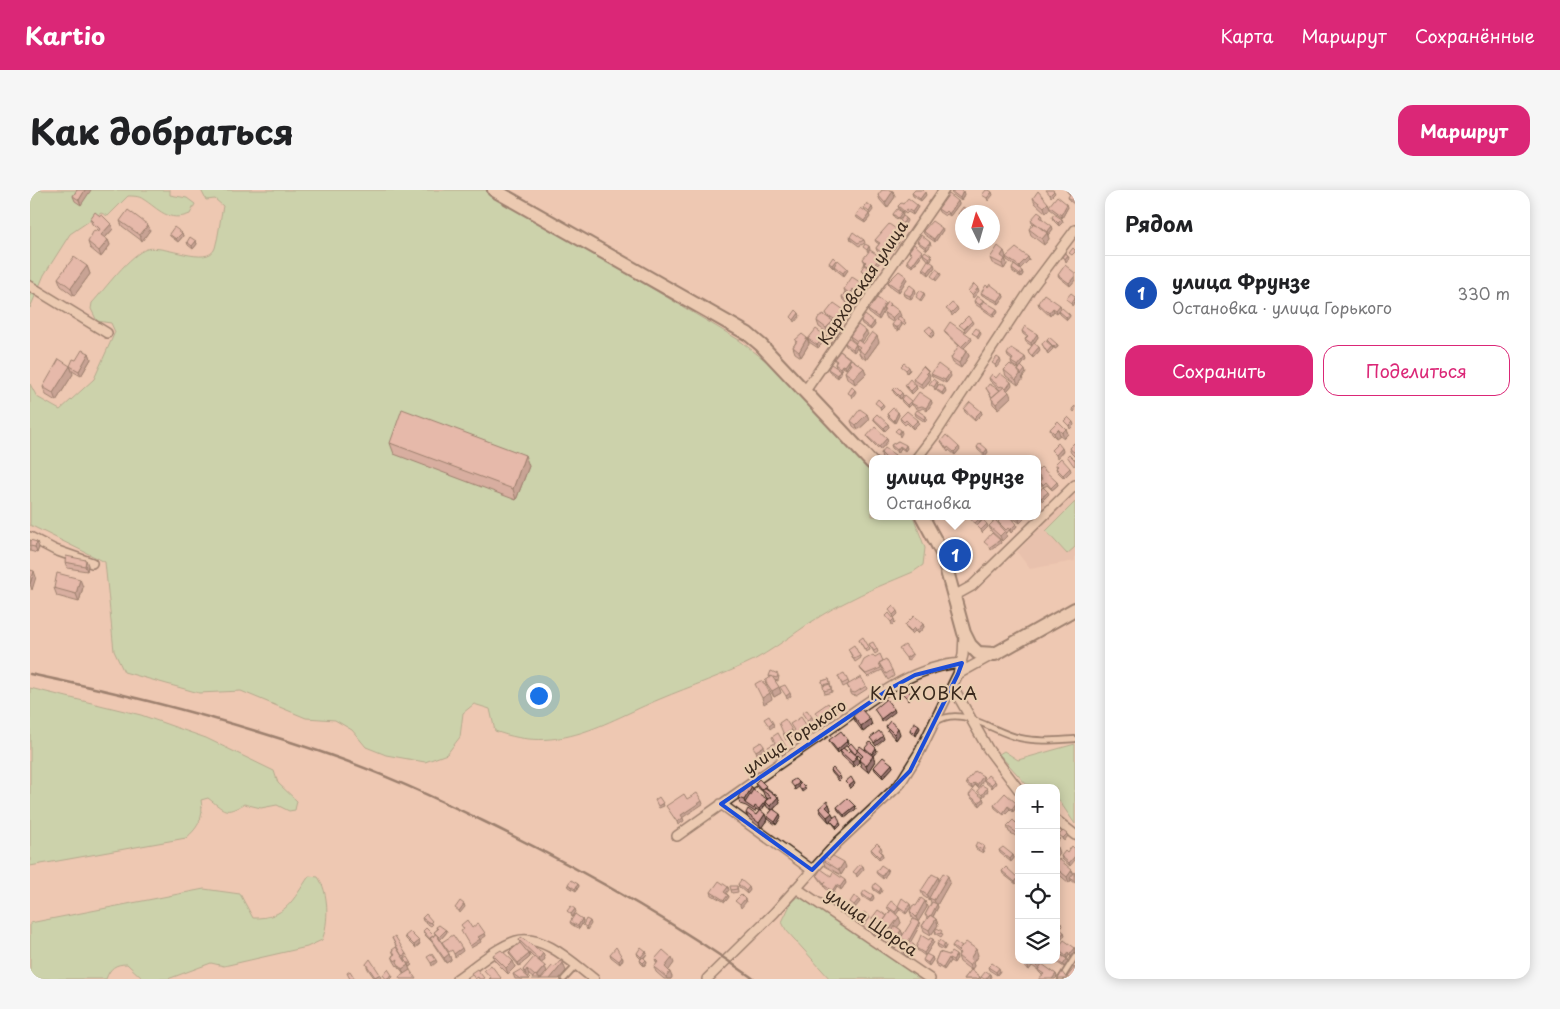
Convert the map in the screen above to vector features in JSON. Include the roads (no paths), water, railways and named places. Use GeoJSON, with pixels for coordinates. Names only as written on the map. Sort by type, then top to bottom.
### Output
{"type":"FeatureCollection","features":[{"type":"Feature","properties":{"kind":"street"},"geometry":{"type":"LineString","coordinates":[[494,190],[739,328],[761,345],[869,460]]}},
{"type":"Feature","properties":{"kind":"street","name":"Карховская улица"},"geometry":{"type":"LineString","coordinates":[[806,391],[944,190]]}},
{"type":"Feature","properties":{"kind":"street"},"geometry":{"type":"LineString","coordinates":[[919,455],[936,433],[1019,306],[1075,230]]}},
{"type":"Feature","properties":{"kind":"street"},"geometry":{"type":"LineString","coordinates":[[30,286],[107,333]]}},
{"type":"Feature","properties":{"kind":"street"},"geometry":{"type":"LineString","coordinates":[[1041,518],[1075,485]]}},
{"type":"Feature","properties":{"kind":"street"},"geometry":{"type":"LineString","coordinates":[[924,520],[942,553],[964,633],[970,645],[978,653],[995,654]]}},
{"type":"Feature","properties":{"kind":"street"},"geometry":{"type":"LineString","coordinates":[[954,596],[972,586],[1039,520]]}},
{"type":"Feature","properties":{"kind":"street"},"geometry":{"type":"LineString","coordinates":[[30,537],[55,550],[92,563]]}},
{"type":"Feature","properties":{"kind":"street"},"geometry":{"type":"LineString","coordinates":[[958,674],[1075,609]]}},
{"type":"Feature","properties":{"kind":"street"},"geometry":{"type":"LineString","coordinates":[[707,979],[838,842],[899,785],[910,770],[953,687],[962,662],[964,633]]}},
{"type":"Feature","properties":{"kind":"street","name":"улица Горького"},"geometry":{"type":"LineString","coordinates":[[677,836],[904,680],[944,664],[962,662]]}},
{"type":"Feature","properties":{"kind":"street"},"geometry":{"type":"LineString","coordinates":[[953,687],[1000,767],[1015,785]]}},
{"type":"Feature","properties":{"kind":"street"},"geometry":{"type":"LineString","coordinates":[[721,804],[812,870]]}},
{"type":"Feature","properties":{"kind":"street"},"geometry":{"type":"LineString","coordinates":[[1060,823],[1075,835]]}},
{"type":"Feature","properties":{"kind":"street","name":"улица Щорса"},"geometry":{"type":"LineString","coordinates":[[796,888],[930,979]]}},
{"type":"Feature","properties":{"kind":"street"},"geometry":{"type":"LineString","coordinates":[[457,979],[506,946],[524,940],[545,945],[594,979]]}},
{"type":"Feature","properties":{"kind":"lane"},"geometry":{"type":"LineString","coordinates":[[935,723],[941,718],[955,715],[1020,738],[1075,739]]}},
{"type":"Feature","properties":{"kind":"lane"},"geometry":{"type":"LineString","coordinates":[[1061,979],[1075,957]]}},
{"type":"Feature","properties":{"kind":"lane"},"geometry":{"type":"LineString","coordinates":[[564,979],[576,966]]}},
{"type":"Feature","properties":{"kind":"railway"},"geometry":{"type":"LineString","coordinates":[[30,674],[139,699],[283,739],[339,758],[422,792],[483,821],[622,894],[689,935],[754,979]]}},
{"type":"Feature","properties":{"kind":"place","name":"улица Фрунзе"},"geometry":{"type":"Point","coordinates":[955,555]}},
{"type":"Feature","properties":{"kind":"district","name":"КАРХОВКА"},"geometry":{"type":"Point","coordinates":[924,692]}}]}
